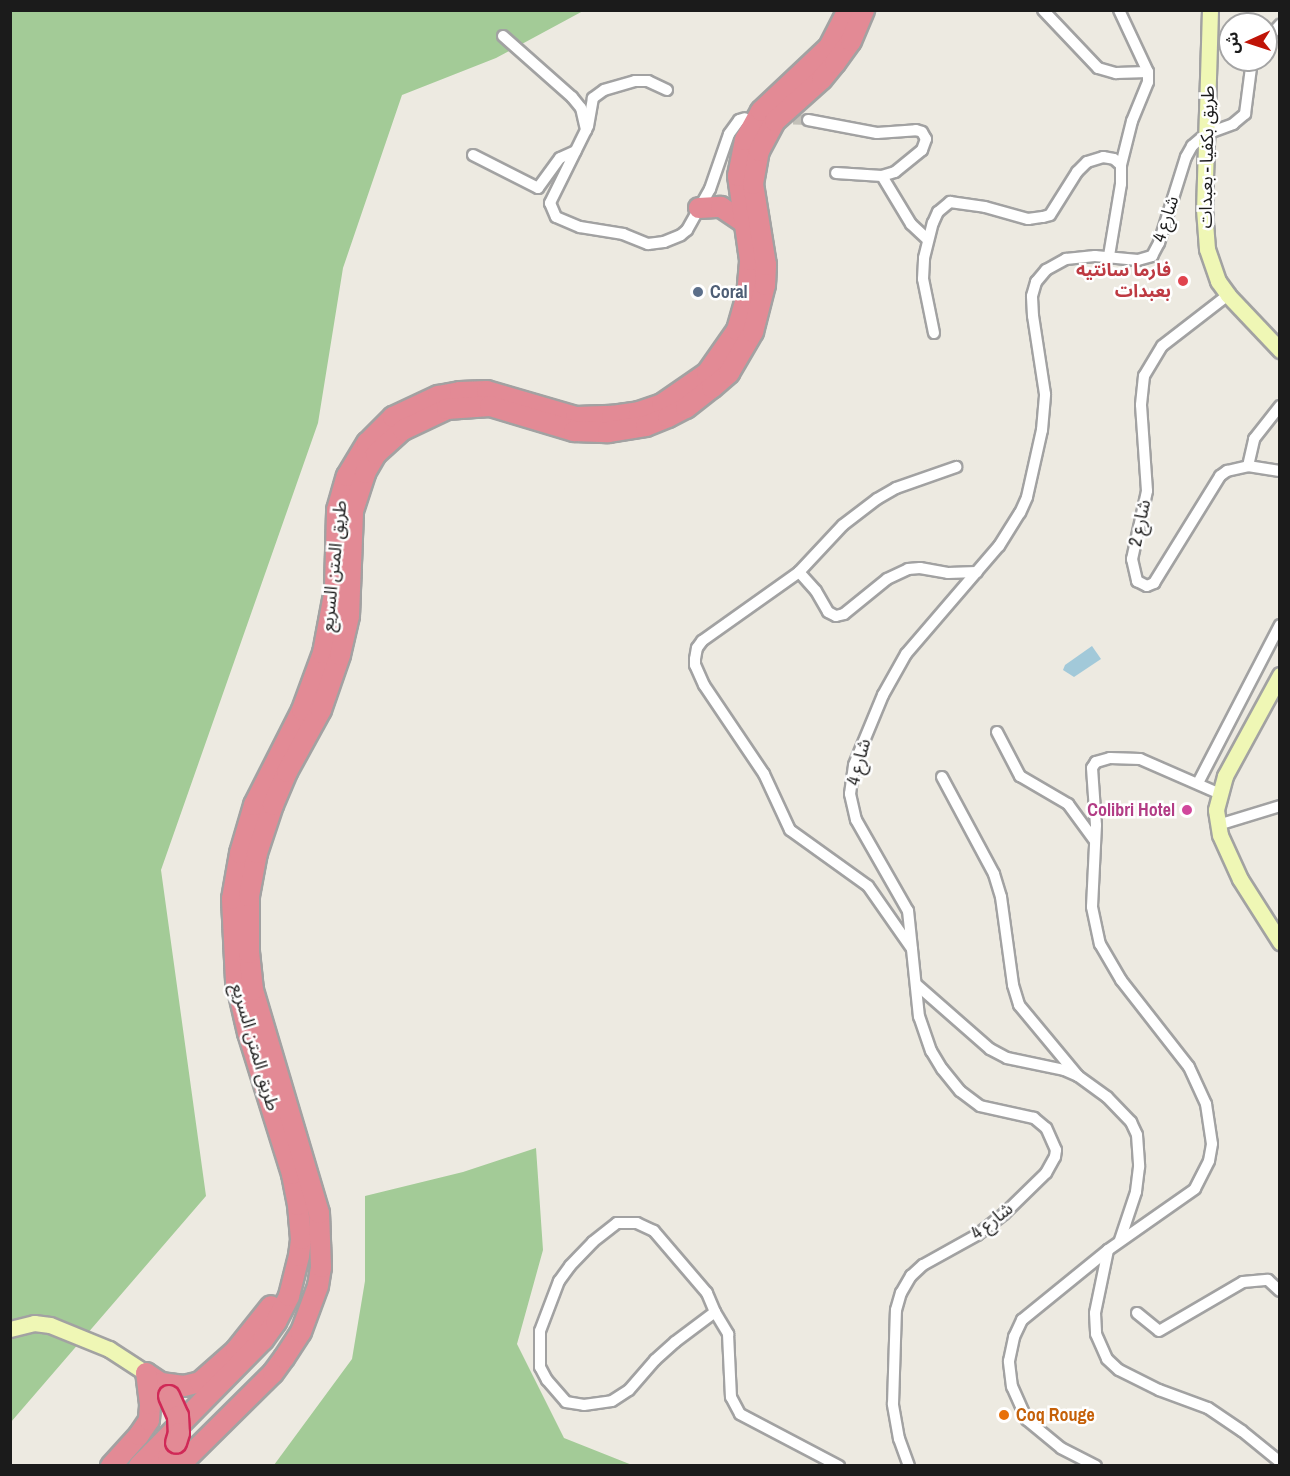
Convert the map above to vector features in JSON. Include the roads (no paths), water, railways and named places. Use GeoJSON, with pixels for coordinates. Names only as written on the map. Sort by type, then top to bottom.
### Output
{"type":"FeatureCollection","features":[{"type":"Feature","properties":{"kind":"highway","name":"طريق المتن السريع"},"geometry":{"type":"LineString","coordinates":[[139,1466],[263,1340],[276,1322],[289,1296],[295,1275],[300,1231],[298,1205],[288,1157],[239,1000],[233,957],[232,899],[236,868],[254,805],[302,710],[323,654],[334,589],[337,510],[347,476],[367,443],[393,417],[438,396],[460,392],[487,392],[520,399],[557,413],[590,417],[639,412],[662,404],[687,389],[716,362],[741,321],[750,269],[742,221],[739,163],[751,129],[769,103],[829,47],[848,10]]}},
{"type":"Feature","properties":{"kind":"highway","name":"طريق المتن السريع"},"geometry":{"type":"LineString","coordinates":[[180,1466],[273,1373],[301,1332],[318,1286],[321,1267],[319,1212],[253,990],[249,953],[249,896],[257,853],[273,805],[287,772],[321,710],[340,654],[348,616],[353,511],[365,473],[376,454],[396,435],[416,422],[447,409],[490,406],[574,431],[625,431],[645,426],[686,408],[720,381],[729,372],[753,332],[765,285],[766,265],[753,184],[759,152],[775,121],[822,79],[835,63],[851,41],[864,10]]}},
{"type":"Feature","properties":{"kind":"highway"},"geometry":{"type":"LineString","coordinates":[[699,208],[721,207],[742,221]]}},
{"type":"Feature","properties":{"kind":"highway"},"geometry":{"type":"LineString","coordinates":[[158,1384],[184,1386],[200,1382],[236,1350],[272,1303],[300,1231]]}},
{"type":"Feature","properties":{"kind":"highway"},"geometry":{"type":"LineString","coordinates":[[158,1384],[178,1416],[179,1427],[176,1443],[168,1457],[159,1466]]}},
{"type":"Feature","properties":{"kind":"highway"},"geometry":{"type":"LineString","coordinates":[[111,1466],[139,1435],[149,1420],[158,1384]]}},
{"type":"Feature","properties":{"kind":"main road","name":"طريق بكفيا - بعبدات"},"geometry":{"type":"LineString","coordinates":[[1210,10],[1204,210],[1207,249],[1218,281],[1228,295],[1280,350]]}},
{"type":"Feature","properties":{"kind":"main road"},"geometry":{"type":"LineString","coordinates":[[1280,675],[1218,793],[1218,825],[1240,879],[1280,942]]}},
{"type":"Feature","properties":{"kind":"main road"},"geometry":{"type":"LineString","coordinates":[[10,1329],[34,1323],[50,1325],[109,1349],[158,1384]]}},
{"type":"Feature","properties":{"kind":"street"},"geometry":{"type":"LineString","coordinates":[[1043,10],[1098,68],[1116,73],[1148,72]]}},
{"type":"Feature","properties":{"kind":"street"},"geometry":{"type":"LineString","coordinates":[[1109,256],[1121,184],[1121,165],[1132,121],[1148,82],[1148,72],[1119,10]]}},
{"type":"Feature","properties":{"kind":"street"},"geometry":{"type":"LineString","coordinates":[[503,36],[572,97],[581,108],[586,132]]}},
{"type":"Feature","properties":{"kind":"street"},"geometry":{"type":"LineString","coordinates":[[1206,134],[1233,124],[1245,114],[1250,72]]}},
{"type":"Feature","properties":{"kind":"street"},"geometry":{"type":"LineString","coordinates":[[667,90],[643,80],[604,90],[593,98],[586,132],[550,203],[551,210],[560,220],[594,231],[623,234],[641,243],[657,244],[673,239],[687,231],[716,177],[729,134],[737,122],[745,118]]}},
{"type":"Feature","properties":{"kind":"street"},"geometry":{"type":"LineString","coordinates":[[808,120],[877,133],[906,130],[922,132],[926,139],[922,150],[895,172],[882,176],[836,173]]}},
{"type":"Feature","properties":{"kind":"street","name":"شارع 4"},"geometry":{"type":"LineString","coordinates":[[909,1466],[899,1439],[893,1404],[896,1310],[900,1293],[911,1276],[923,1265],[977,1235],[1004,1214],[1046,1173],[1055,1157],[1056,1149],[1046,1128],[1034,1118],[981,1106],[951,1081],[924,1035],[919,1017],[908,911],[856,820],[851,806],[852,776],[859,750],[883,694],[906,654],[977,572],[1020,513],[1027,496],[1042,430],[1045,394],[1033,316],[1032,296],[1036,282],[1046,270],[1066,259],[1109,256],[1122,260],[1147,259],[1156,250],[1186,157],[1192,146],[1206,134]]}},
{"type":"Feature","properties":{"kind":"street"},"geometry":{"type":"LineString","coordinates":[[473,155],[538,188],[560,158],[576,151]]}},
{"type":"Feature","properties":{"kind":"street"},"geometry":{"type":"LineString","coordinates":[[934,333],[923,279],[927,239],[938,213],[950,202],[985,207],[1036,219],[1050,214],[1077,171],[1088,162],[1103,157],[1114,159],[1121,165]]}},
{"type":"Feature","properties":{"kind":"street"},"geometry":{"type":"LineString","coordinates":[[882,176],[911,224],[927,239]]}},
{"type":"Feature","properties":{"kind":"street","name":"شارع 2"},"geometry":{"type":"LineString","coordinates":[[1228,295],[1162,346],[1144,376],[1141,405],[1147,491],[1133,550],[1133,567],[1137,581],[1147,586],[1154,583],[1216,479],[1227,471],[1248,466],[1280,471]]}},
{"type":"Feature","properties":{"kind":"street"},"geometry":{"type":"LineString","coordinates":[[1248,466],[1254,439],[1280,406]]}},
{"type":"Feature","properties":{"kind":"street"},"geometry":{"type":"LineString","coordinates":[[912,950],[868,886],[790,830],[765,774],[704,685],[695,665],[697,648],[702,641],[799,572],[843,525],[877,499],[896,488],[956,467]]}},
{"type":"Feature","properties":{"kind":"street"},"geometry":{"type":"LineString","coordinates":[[799,572],[812,586],[828,612],[836,616],[844,614],[887,579],[901,571],[920,568],[948,573],[977,572]]}},
{"type":"Feature","properties":{"kind":"street"},"geometry":{"type":"LineString","coordinates":[[1198,783],[1280,625]]}},
{"type":"Feature","properties":{"kind":"street"},"geometry":{"type":"LineString","coordinates":[[997,732],[1020,776],[1068,804],[1095,841]]}},
{"type":"Feature","properties":{"kind":"street"},"geometry":{"type":"LineString","coordinates":[[1096,1466],[1061,1448],[1027,1420],[1012,1387],[1009,1361],[1014,1337],[1022,1320],[1120,1240],[1195,1189],[1209,1161],[1211,1124],[1206,1104],[1189,1067],[1122,980],[1100,944],[1092,907],[1095,841],[1092,772],[1095,762],[1119,757],[1134,758],[1218,793]]}},
{"type":"Feature","properties":{"kind":"street"},"geometry":{"type":"LineString","coordinates":[[942,777],[994,873],[1001,897],[1012,985],[1019,1005],[1078,1076],[1118,1107],[1131,1122],[1137,1136],[1139,1167],[1136,1192],[1120,1240]]}},
{"type":"Feature","properties":{"kind":"street"},"geometry":{"type":"LineString","coordinates":[[1218,825],[1280,806]]}},
{"type":"Feature","properties":{"kind":"street"},"geometry":{"type":"LineString","coordinates":[[917,985],[990,1049],[1007,1058],[1064,1070],[1078,1076]]}},
{"type":"Feature","properties":{"kind":"street"},"geometry":{"type":"LineString","coordinates":[[715,1312],[675,1342],[655,1360],[629,1390],[612,1401],[584,1406],[566,1402],[547,1380],[540,1367],[540,1331],[559,1281],[593,1242],[617,1223],[637,1223],[654,1231],[707,1293],[728,1334],[731,1397],[740,1414],[839,1466]]}},
{"type":"Feature","properties":{"kind":"street"},"geometry":{"type":"LineString","coordinates":[[1108,1250],[1095,1322],[1101,1348],[1113,1365],[1159,1390],[1208,1408],[1242,1431],[1280,1462]]}},
{"type":"Feature","properties":{"kind":"street"},"geometry":{"type":"LineString","coordinates":[[1137,1313],[1159,1331],[1243,1282],[1268,1280],[1280,1291]]}},
{"type":"Feature","properties":{"kind":"water"},"geometry":{"type":"Polygon","coordinates":[[[1092,646],[1101,659],[1074,677],[1063,670],[1065,665],[1092,646]]]}},
{"type":"Feature","properties":{"kind":"tunnel"},"geometry":{"type":"LineString","coordinates":[[778,119],[808,120]]}},
{"type":"Feature","properties":{"kind":"place","name":"فارما سانتيه بعبدات"},"geometry":{"type":"Point","coordinates":[1183,281]}},
{"type":"Feature","properties":{"kind":"place","name":"Coral"},"geometry":{"type":"Point","coordinates":[698,292]}},
{"type":"Feature","properties":{"kind":"place","name":"Colibri Hotel"},"geometry":{"type":"Point","coordinates":[1187,810]}},
{"type":"Feature","properties":{"kind":"place","name":"Coq Rouge"},"geometry":{"type":"Point","coordinates":[1004,1415]}}]}
